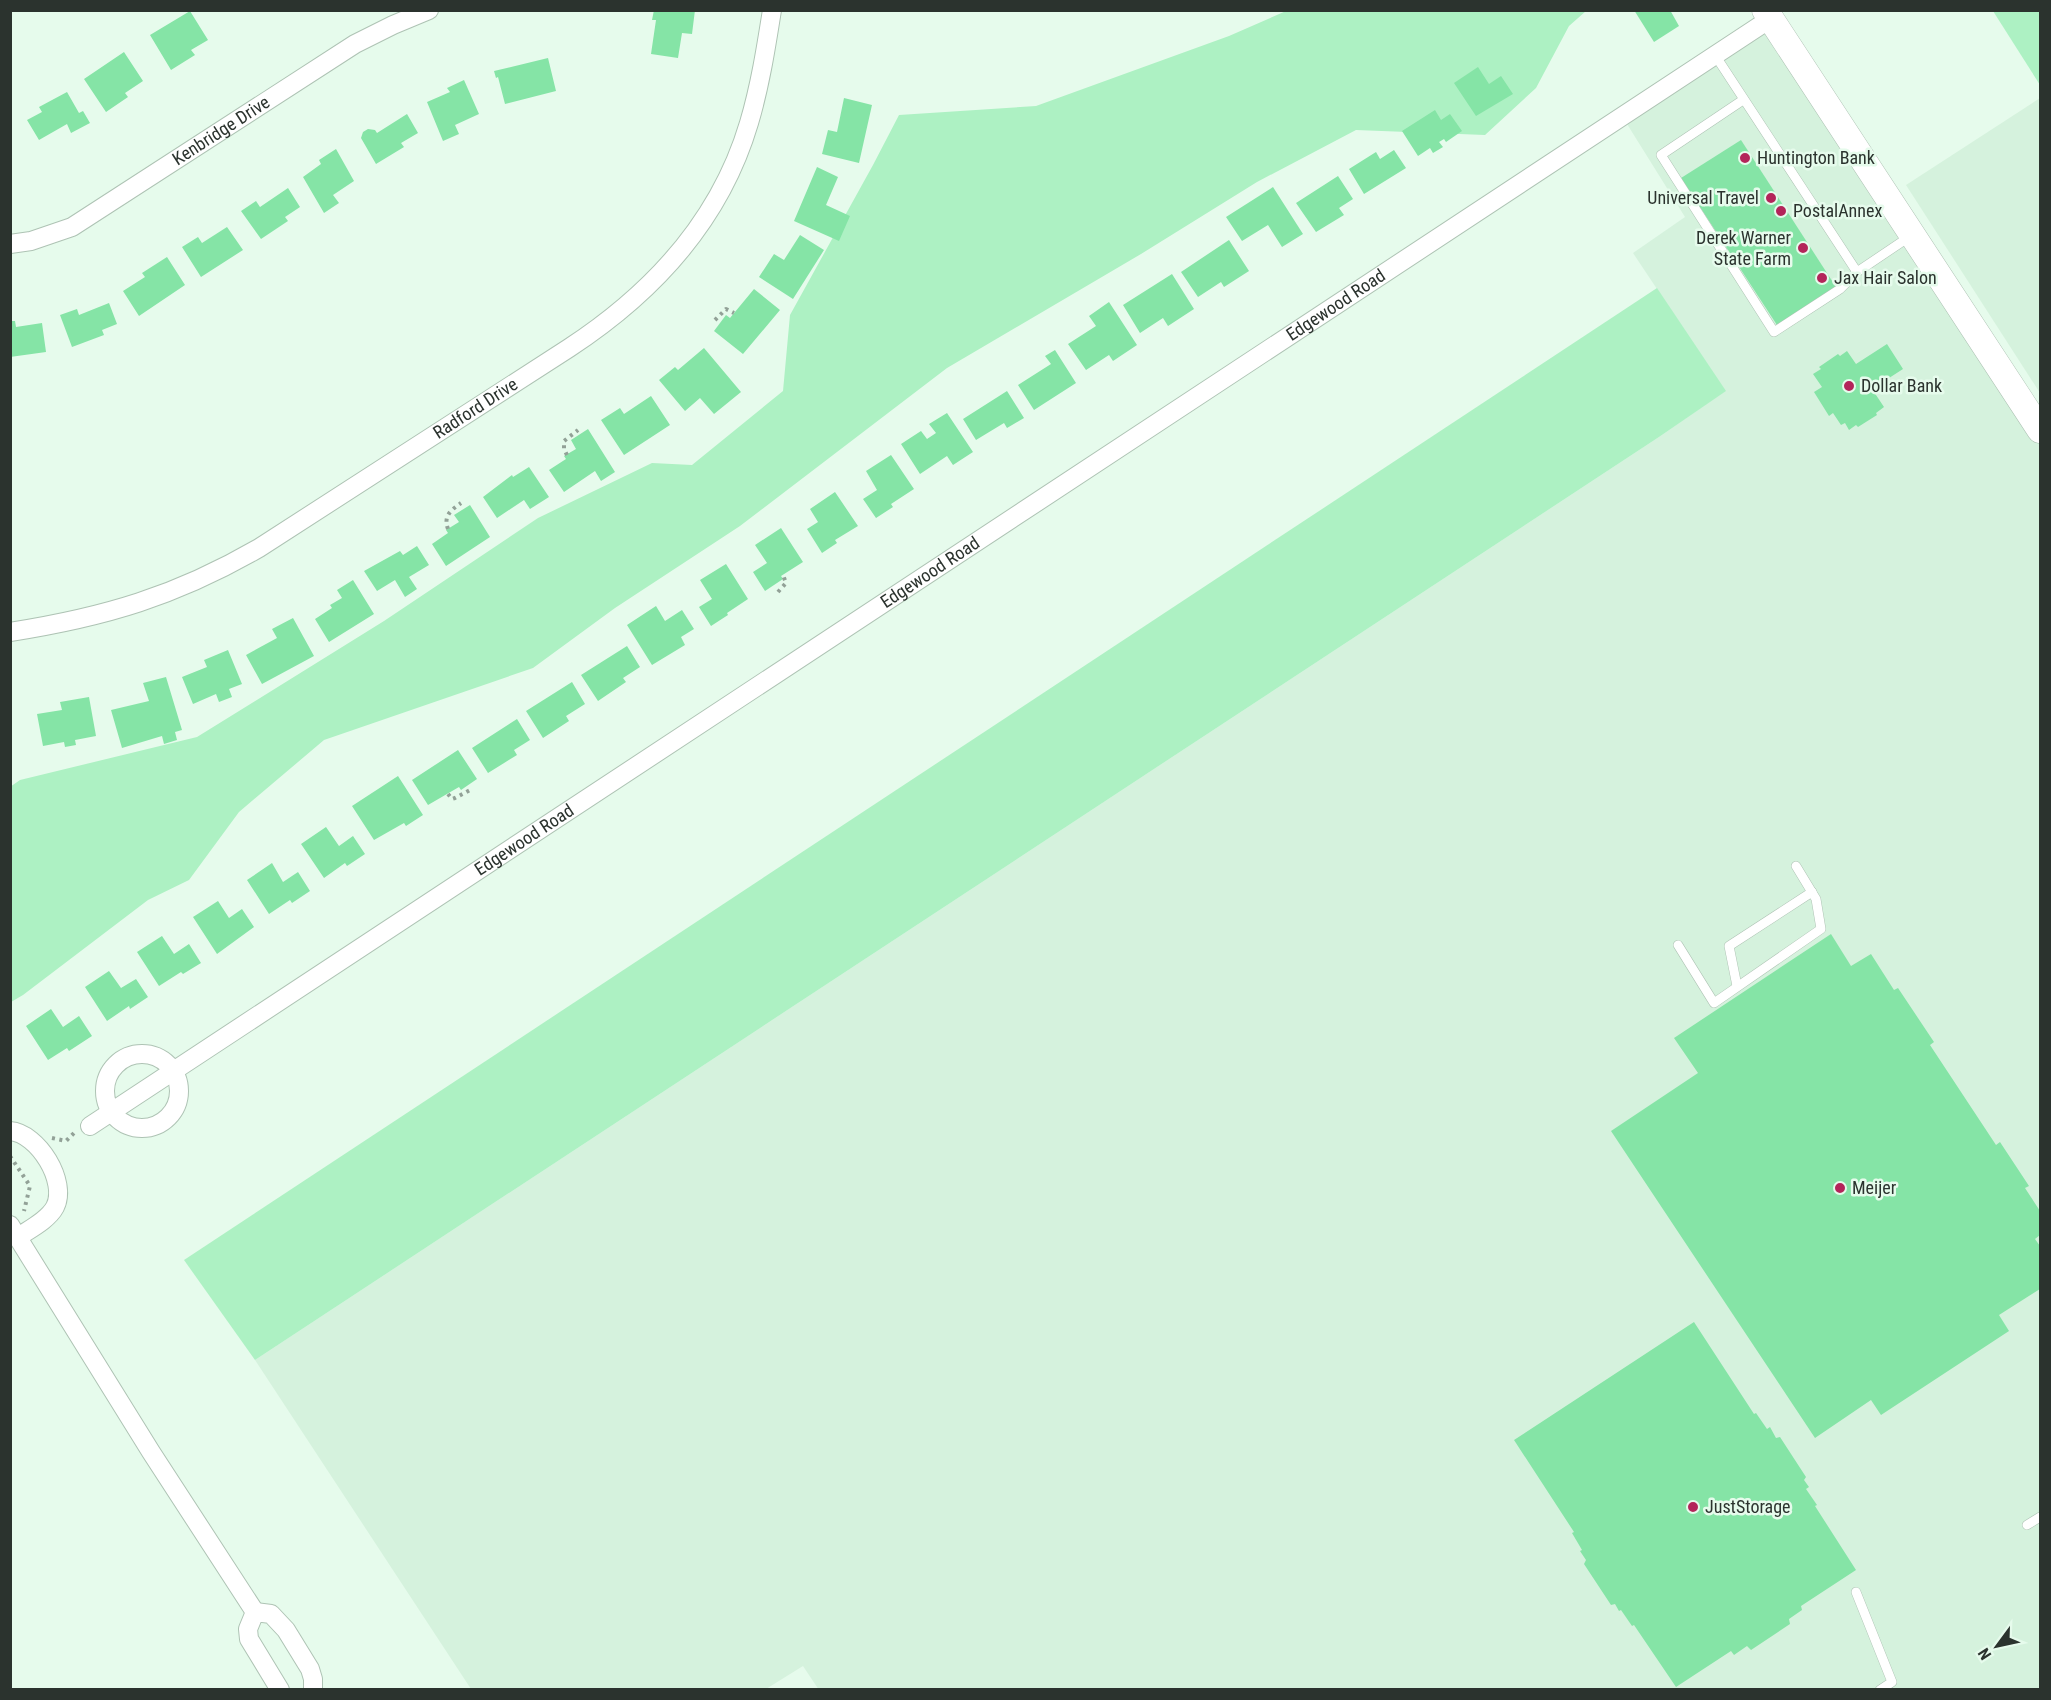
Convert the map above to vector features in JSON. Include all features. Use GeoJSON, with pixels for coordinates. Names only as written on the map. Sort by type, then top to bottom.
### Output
{"type":"FeatureCollection","features":[{"type":"Feature","properties":{"kind":"main road"},"geometry":{"type":"LineString","coordinates":[[1768,15],[2040,430]]}},
{"type":"Feature","properties":{"kind":"street","name":"Kenbridge Drive"},"geometry":{"type":"LineString","coordinates":[[10,244],[31,241],[72,227],[355,44],[429,10]]}},
{"type":"Feature","properties":{"kind":"street","name":"Radford Drive"},"geometry":{"type":"LineString","coordinates":[[10,632],[62,624],[135,605],[189,585],[226,566],[259,548],[618,314],[653,282],[680,251],[717,199],[731,172],[749,124],[757,93],[771,10]]}},
{"type":"Feature","properties":{"kind":"street","name":"Edgewood Road"},"geometry":{"type":"LineString","coordinates":[[90,1126],[1715,55],[1768,15]]}},
{"type":"Feature","properties":{"kind":"street"},"geometry":{"type":"LineString","coordinates":[[149,1054],[165,1061],[174,1071],[179,1087],[178,1099],[170,1115],[161,1123],[149,1128],[137,1128],[120,1121],[106,1102],[105,1084],[109,1073],[121,1060],[131,1055],[149,1054]]}},
{"type":"Feature","properties":{"kind":"street"},"geometry":{"type":"LineString","coordinates":[[10,1131],[30,1137],[38,1145],[57,1178],[59,1194],[55,1208],[44,1219],[17,1225],[150,1452],[255,1611],[271,1614],[286,1630],[310,1669],[313,1689]]}},
{"type":"Feature","properties":{"kind":"street"},"geometry":{"type":"LineString","coordinates":[[255,1611],[248,1629],[249,1639],[280,1689]]}},
{"type":"Feature","properties":{"kind":"lane"},"geometry":{"type":"LineString","coordinates":[[1715,55],[1857,272]]}},
{"type":"Feature","properties":{"kind":"lane"},"geometry":{"type":"LineString","coordinates":[[1743,100],[1661,155],[1774,332],[1840,289],[1857,272],[1912,235]]}},
{"type":"Feature","properties":{"kind":"lane"},"geometry":{"type":"LineString","coordinates":[[1678,945],[1714,1003],[1821,929],[1816,899],[1796,866]]}},
{"type":"Feature","properties":{"kind":"lane"},"geometry":{"type":"LineString","coordinates":[[1737,986],[1729,946],[1812,892]]}},
{"type":"Feature","properties":{"kind":"lane"},"geometry":{"type":"LineString","coordinates":[[2027,1526],[2040,1516]]}},
{"type":"Feature","properties":{"kind":"lane"},"geometry":{"type":"LineString","coordinates":[[1856,1592],[1892,1682],[1880,1689]]}},
{"type":"Feature","properties":{"kind":"path"},"geometry":{"type":"LineString","coordinates":[[715,320],[726,309],[734,313]]}},
{"type":"Feature","properties":{"kind":"path"},"geometry":{"type":"LineString","coordinates":[[567,454],[564,441],[578,430]]}},
{"type":"Feature","properties":{"kind":"path"},"geometry":{"type":"LineString","coordinates":[[448,529],[447,516],[461,503]]}},
{"type":"Feature","properties":{"kind":"path"},"geometry":{"type":"LineString","coordinates":[[778,592],[786,584],[783,575]]}},
{"type":"Feature","properties":{"kind":"path"},"geometry":{"type":"LineString","coordinates":[[448,794],[452,799],[472,789]]}},
{"type":"Feature","properties":{"kind":"path"},"geometry":{"type":"LineString","coordinates":[[10,1156],[30,1186],[17,1225]]}},
{"type":"Feature","properties":{"kind":"shaded area"},"geometry":{"type":"Polygon","coordinates":[[[1770,19],[2040,431],[2040,1689],[819,1690],[803,1666],[766,1689],[471,1689],[255,1360],[1659,437],[1725,391],[1633,253],[1685,217],[1622,116],[1770,19]]]}},
{"type":"Feature","properties":{"kind":"shaded area"},"geometry":{"type":"Polygon","coordinates":[[[2040,98],[2040,393],[1906,185],[2040,98]]]}},
{"type":"Feature","properties":{"kind":"green space"},"geometry":{"type":"Polygon","coordinates":[[[1286,11],[1586,11],[1569,26],[1536,88],[1485,135],[1356,130],[1257,182],[1141,254],[947,368],[740,526],[615,608],[533,668],[324,740],[239,812],[189,880],[148,900],[11,1002],[10,787],[20,780],[197,737],[384,621],[538,518],[652,463],[692,465],[783,391],[790,315],[899,115],[1036,106],[1229,36],[1286,11]]]}},
{"type":"Feature","properties":{"kind":"green space"},"geometry":{"type":"Polygon","coordinates":[[[1993,11],[2040,11],[2040,85],[1993,11]]]}},
{"type":"Feature","properties":{"kind":"green space"},"geometry":{"type":"Polygon","coordinates":[[[1657,288],[1726,391],[255,1360],[184,1260],[1657,288]]]}},
{"type":"Feature","properties":{"kind":"building"},"geometry":{"type":"Polygon","coordinates":[[[654,10],[695,10],[692,34],[682,33],[678,58],[651,54],[656,20],[652,20],[654,10]]]}},
{"type":"Feature","properties":{"kind":"building"},"geometry":{"type":"Polygon","coordinates":[[[1634,10],[1670,10],[1679,26],[1654,42],[1634,10]]]}},
{"type":"Feature","properties":{"kind":"building"},"geometry":{"type":"Polygon","coordinates":[[[190,11],[208,40],[191,50],[195,55],[171,70],[150,35],[190,11]]]}},
{"type":"Feature","properties":{"kind":"building"},"geometry":{"type":"Polygon","coordinates":[[[124,52],[143,81],[125,93],[128,97],[106,112],[84,79],[124,52]]]}},
{"type":"Feature","properties":{"kind":"building"},"geometry":{"type":"Polygon","coordinates":[[[548,58],[556,91],[505,104],[498,77],[496,78],[494,71],[548,58]]]}},
{"type":"Feature","properties":{"kind":"building"},"geometry":{"type":"Polygon","coordinates":[[[1478,67],[1489,84],[1501,76],[1513,94],[1476,116],[1454,83],[1478,67]]]}},
{"type":"Feature","properties":{"kind":"building"},"geometry":{"type":"Polygon","coordinates":[[[464,80],[479,114],[455,125],[459,134],[443,141],[427,102],[450,92],[447,88],[464,80]]]}},
{"type":"Feature","properties":{"kind":"building"},"geometry":{"type":"Polygon","coordinates":[[[67,92],[79,113],[83,111],[90,123],[71,133],[67,124],[39,140],[27,120],[42,112],[39,107],[67,92]]]}},
{"type":"Feature","properties":{"kind":"building"},"geometry":{"type":"Polygon","coordinates":[[[844,98],[872,105],[859,163],[822,154],[828,130],[837,132],[844,98]]]}},
{"type":"Feature","properties":{"kind":"building"},"geometry":{"type":"Polygon","coordinates":[[[1435,110],[1441,120],[1450,114],[1462,131],[1446,142],[1444,139],[1439,142],[1443,147],[1433,153],[1430,148],[1418,156],[1402,131],[1435,110]]]}},
{"type":"Feature","properties":{"kind":"building"},"geometry":{"type":"Polygon","coordinates":[[[407,114],[418,133],[401,143],[404,147],[376,164],[361,138],[363,132],[368,129],[375,130],[377,133],[407,114]]]}},
{"type":"Feature","properties":{"kind":"building"},"geometry":{"type":"Polygon","coordinates":[[[1741,140],[1836,287],[1777,325],[1681,178],[1741,140]]]}},
{"type":"Feature","properties":{"kind":"building"},"geometry":{"type":"Polygon","coordinates":[[[336,149],[354,181],[333,195],[339,203],[324,213],[303,177],[321,164],[319,160],[336,149]]]}},
{"type":"Feature","properties":{"kind":"building"},"geometry":{"type":"Polygon","coordinates":[[[1394,150],[1406,168],[1364,194],[1349,169],[1376,152],[1380,159],[1394,150]]]}},
{"type":"Feature","properties":{"kind":"building"},"geometry":{"type":"Polygon","coordinates":[[[817,167],[838,177],[826,205],[850,216],[839,241],[794,221],[817,167]]]}},
{"type":"Feature","properties":{"kind":"building"},"geometry":{"type":"Polygon","coordinates":[[[1338,176],[1353,199],[1339,208],[1344,215],[1316,232],[1296,203],[1338,176]]]}},
{"type":"Feature","properties":{"kind":"building"},"geometry":{"type":"Polygon","coordinates":[[[1273,187],[1303,234],[1282,247],[1268,225],[1242,241],[1226,217],[1273,187]]]}},
{"type":"Feature","properties":{"kind":"building"},"geometry":{"type":"Polygon","coordinates":[[[288,188],[300,207],[285,217],[288,221],[261,239],[241,211],[256,201],[260,207],[288,188]]]}},
{"type":"Feature","properties":{"kind":"building"},"geometry":{"type":"Polygon","coordinates":[[[227,227],[243,250],[201,277],[182,247],[198,237],[202,243],[227,227]]]}},
{"type":"Feature","properties":{"kind":"building"},"geometry":{"type":"Polygon","coordinates":[[[800,235],[824,250],[793,299],[759,277],[774,254],[784,260],[800,235]]]}},
{"type":"Feature","properties":{"kind":"building"},"geometry":{"type":"Polygon","coordinates":[[[1229,240],[1249,271],[1224,287],[1221,282],[1198,297],[1181,272],[1229,240]]]}},
{"type":"Feature","properties":{"kind":"building"},"geometry":{"type":"Polygon","coordinates":[[[167,257],[185,285],[139,316],[123,291],[145,277],[142,273],[167,257]]]}},
{"type":"Feature","properties":{"kind":"building"},"geometry":{"type":"Polygon","coordinates":[[[1172,274],[1194,309],[1168,326],[1163,318],[1140,333],[1123,305],[1172,274]]]}},
{"type":"Feature","properties":{"kind":"building"},"geometry":{"type":"Polygon","coordinates":[[[754,289],[780,310],[743,354],[714,331],[726,315],[730,318],[754,289]]]}},
{"type":"Feature","properties":{"kind":"building"},"geometry":{"type":"Polygon","coordinates":[[[1109,302],[1137,345],[1113,361],[1109,355],[1086,370],[1068,344],[1096,326],[1089,316],[1109,302]]]}},
{"type":"Feature","properties":{"kind":"building"},"geometry":{"type":"Polygon","coordinates":[[[109,303],[117,324],[102,330],[104,335],[72,347],[60,315],[77,309],[79,315],[109,303]]]}},
{"type":"Feature","properties":{"kind":"building"},"geometry":{"type":"Polygon","coordinates":[[[10,321],[15,321],[16,327],[42,323],[46,352],[10,357],[10,321]]]}},
{"type":"Feature","properties":{"kind":"building","name":"Dollar Bank"},"geometry":{"type":"Polygon","coordinates":[[[1887,344],[1903,369],[1872,389],[1884,407],[1876,413],[1877,415],[1849,430],[1845,423],[1841,425],[1833,413],[1829,416],[1814,392],[1822,387],[1813,374],[1838,354],[1840,356],[1847,351],[1856,364],[1887,344]]]}},
{"type":"Feature","properties":{"kind":"building"},"geometry":{"type":"Polygon","coordinates":[[[704,348],[741,392],[714,414],[700,398],[685,411],[659,380],[675,367],[678,370],[704,348]]]}},
{"type":"Feature","properties":{"kind":"building"},"geometry":{"type":"Polygon","coordinates":[[[1055,350],[1076,383],[1034,410],[1018,385],[1051,364],[1045,356],[1055,350]]]}},
{"type":"Feature","properties":{"kind":"building"},"geometry":{"type":"Polygon","coordinates":[[[1007,391],[1024,418],[1007,428],[1004,423],[976,440],[963,419],[1007,391]]]}},
{"type":"Feature","properties":{"kind":"building"},"geometry":{"type":"Polygon","coordinates":[[[651,396],[670,425],[624,455],[601,420],[620,408],[624,414],[651,396]]]}},
{"type":"Feature","properties":{"kind":"building"},"geometry":{"type":"Polygon","coordinates":[[[947,413],[973,452],[953,465],[947,456],[920,474],[901,444],[921,431],[927,439],[936,433],[929,424],[947,413]]]}},
{"type":"Feature","properties":{"kind":"building"},"geometry":{"type":"Polygon","coordinates":[[[588,429],[615,472],[601,481],[595,471],[564,492],[549,470],[566,459],[564,456],[576,449],[571,440],[588,429]]]}},
{"type":"Feature","properties":{"kind":"building"},"geometry":{"type":"Polygon","coordinates":[[[891,455],[914,489],[891,504],[893,507],[876,518],[863,499],[877,490],[866,471],[891,455]]]}},
{"type":"Feature","properties":{"kind":"building"},"geometry":{"type":"Polygon","coordinates":[[[529,467],[549,497],[530,509],[524,500],[497,518],[483,497],[512,475],[513,477],[529,467]]]}},
{"type":"Feature","properties":{"kind":"building"},"geometry":{"type":"Polygon","coordinates":[[[835,492],[858,526],[835,540],[837,543],[822,553],[807,529],[818,522],[810,509],[835,492]]]}},
{"type":"Feature","properties":{"kind":"building"},"geometry":{"type":"Polygon","coordinates":[[[470,505],[490,537],[446,566],[432,544],[448,533],[446,530],[459,522],[454,515],[470,505]]]}},
{"type":"Feature","properties":{"kind":"building"},"geometry":{"type":"Polygon","coordinates":[[[781,528],[803,562],[781,576],[783,579],[765,591],[753,572],[767,563],[755,545],[781,528]]]}},
{"type":"Feature","properties":{"kind":"building"},"geometry":{"type":"Polygon","coordinates":[[[417,546],[429,565],[409,577],[417,589],[405,597],[395,580],[377,591],[364,571],[400,551],[403,555],[417,546]]]}},
{"type":"Feature","properties":{"kind":"building"},"geometry":{"type":"Polygon","coordinates":[[[726,564],[748,599],[711,626],[699,607],[712,599],[700,580],[726,564]]]}},
{"type":"Feature","properties":{"kind":"building"},"geometry":{"type":"Polygon","coordinates":[[[353,580],[374,614],[329,642],[315,619],[332,608],[330,605],[342,598],[337,590],[353,580]]]}},
{"type":"Feature","properties":{"kind":"building"},"geometry":{"type":"Polygon","coordinates":[[[656,606],[665,621],[682,610],[694,629],[681,637],[685,645],[652,665],[627,625],[656,606]]]}},
{"type":"Feature","properties":{"kind":"building"},"geometry":{"type":"Polygon","coordinates":[[[293,618],[314,656],[262,684],[246,655],[277,638],[272,629],[293,618]]]}},
{"type":"Feature","properties":{"kind":"building"},"geometry":{"type":"Polygon","coordinates":[[[627,646],[640,667],[623,678],[626,682],[598,701],[581,675],[627,646]]]}},
{"type":"Feature","properties":{"kind":"building"},"geometry":{"type":"Polygon","coordinates":[[[228,650],[242,684],[229,689],[232,697],[219,702],[216,694],[193,704],[182,677],[207,667],[204,660],[228,650]]]}},
{"type":"Feature","properties":{"kind":"building"},"geometry":{"type":"Polygon","coordinates":[[[166,677],[182,730],[175,732],[177,740],[164,744],[162,736],[122,748],[111,710],[149,701],[143,683],[166,677]]]}},
{"type":"Feature","properties":{"kind":"building"},"geometry":{"type":"Polygon","coordinates":[[[572,682],[585,704],[566,716],[569,721],[543,738],[526,711],[572,682]]]}},
{"type":"Feature","properties":{"kind":"building"},"geometry":{"type":"Polygon","coordinates":[[[89,697],[96,736],[75,740],[76,745],[65,747],[64,742],[43,746],[37,714],[62,710],[60,702],[89,697]]]}},
{"type":"Feature","properties":{"kind":"building"},"geometry":{"type":"Polygon","coordinates":[[[517,719],[530,740],[514,750],[517,755],[488,773],[472,748],[517,719]]]}},
{"type":"Feature","properties":{"kind":"building"},"geometry":{"type":"Polygon","coordinates":[[[458,750],[477,779],[461,790],[459,787],[428,805],[412,780],[458,750]]]}},
{"type":"Feature","properties":{"kind":"building"},"geometry":{"type":"Polygon","coordinates":[[[398,776],[423,815],[406,826],[404,823],[374,840],[352,806],[398,776]]]}},
{"type":"Feature","properties":{"kind":"building"},"geometry":{"type":"Polygon","coordinates":[[[326,827],[339,846],[353,836],[365,854],[347,866],[345,863],[324,878],[301,844],[326,827]]]}},
{"type":"Feature","properties":{"kind":"building"},"geometry":{"type":"Polygon","coordinates":[[[272,863],[283,882],[298,872],[310,891],[292,903],[290,900],[269,914],[247,880],[272,863]]]}},
{"type":"Feature","properties":{"kind":"building"},"geometry":{"type":"Polygon","coordinates":[[[218,901],[229,918],[242,909],[254,927],[217,954],[193,917],[218,901]]]}},
{"type":"Feature","properties":{"kind":"building"},"geometry":{"type":"Polygon","coordinates":[[[1831,934],[1851,966],[1871,954],[1894,990],[1898,988],[1934,1042],[1930,1045],[1996,1145],[2000,1142],[2029,1186],[2025,1188],[2040,1211],[2040,1235],[2035,1239],[2040,1246],[2040,1289],[1999,1315],[2009,1331],[1881,1415],[1871,1400],[1815,1438],[1611,1131],[1698,1073],[1674,1038],[1831,934]]]}},
{"type":"Feature","properties":{"kind":"building"},"geometry":{"type":"Polygon","coordinates":[[[162,936],[174,954],[189,944],[201,963],[159,986],[137,952],[162,936]]]}},
{"type":"Feature","properties":{"kind":"building"},"geometry":{"type":"Polygon","coordinates":[[[109,971],[121,988],[136,979],[148,997],[130,1009],[129,1006],[107,1021],[85,987],[109,971]]]}},
{"type":"Feature","properties":{"kind":"building"},"geometry":{"type":"Polygon","coordinates":[[[51,1009],[63,1027],[79,1016],[92,1036],[69,1051],[67,1048],[48,1060],[26,1026],[51,1009]]]}},
{"type":"Feature","properties":{"kind":"building"},"geometry":{"type":"Polygon","coordinates":[[[1694,1322],[1754,1414],[1756,1413],[1767,1429],[1770,1427],[1776,1438],[1780,1437],[1806,1477],[1804,1480],[1809,1487],[1806,1489],[1817,1505],[1815,1506],[1856,1570],[1801,1606],[1802,1610],[1789,1619],[1790,1624],[1751,1650],[1747,1646],[1734,1655],[1731,1651],[1676,1687],[1634,1625],[1632,1626],[1615,1604],[1611,1605],[1584,1564],[1586,1560],[1572,1533],[1574,1532],[1514,1440],[1694,1322]]]}},
{"type":"Feature","properties":{"kind":"place","name":"Huntington Bank"},"geometry":{"type":"Point","coordinates":[1745,158]}},
{"type":"Feature","properties":{"kind":"place","name":"Universal Travel"},"geometry":{"type":"Point","coordinates":[1771,198]}},
{"type":"Feature","properties":{"kind":"place","name":"PostalAnnex"},"geometry":{"type":"Point","coordinates":[1781,211]}},
{"type":"Feature","properties":{"kind":"place","name":"Derek Warner State Farm"},"geometry":{"type":"Point","coordinates":[1803,248]}},
{"type":"Feature","properties":{"kind":"place","name":"Jax Hair Salon"},"geometry":{"type":"Point","coordinates":[1822,278]}},
{"type":"Feature","properties":{"kind":"place","name":"Dollar Bank"},"geometry":{"type":"Point","coordinates":[1849,386]}},
{"type":"Feature","properties":{"kind":"place","name":"Meijer"},"geometry":{"type":"Point","coordinates":[1840,1188]}},
{"type":"Feature","properties":{"kind":"place","name":"JustStorage"},"geometry":{"type":"Point","coordinates":[1693,1507]}}]}
